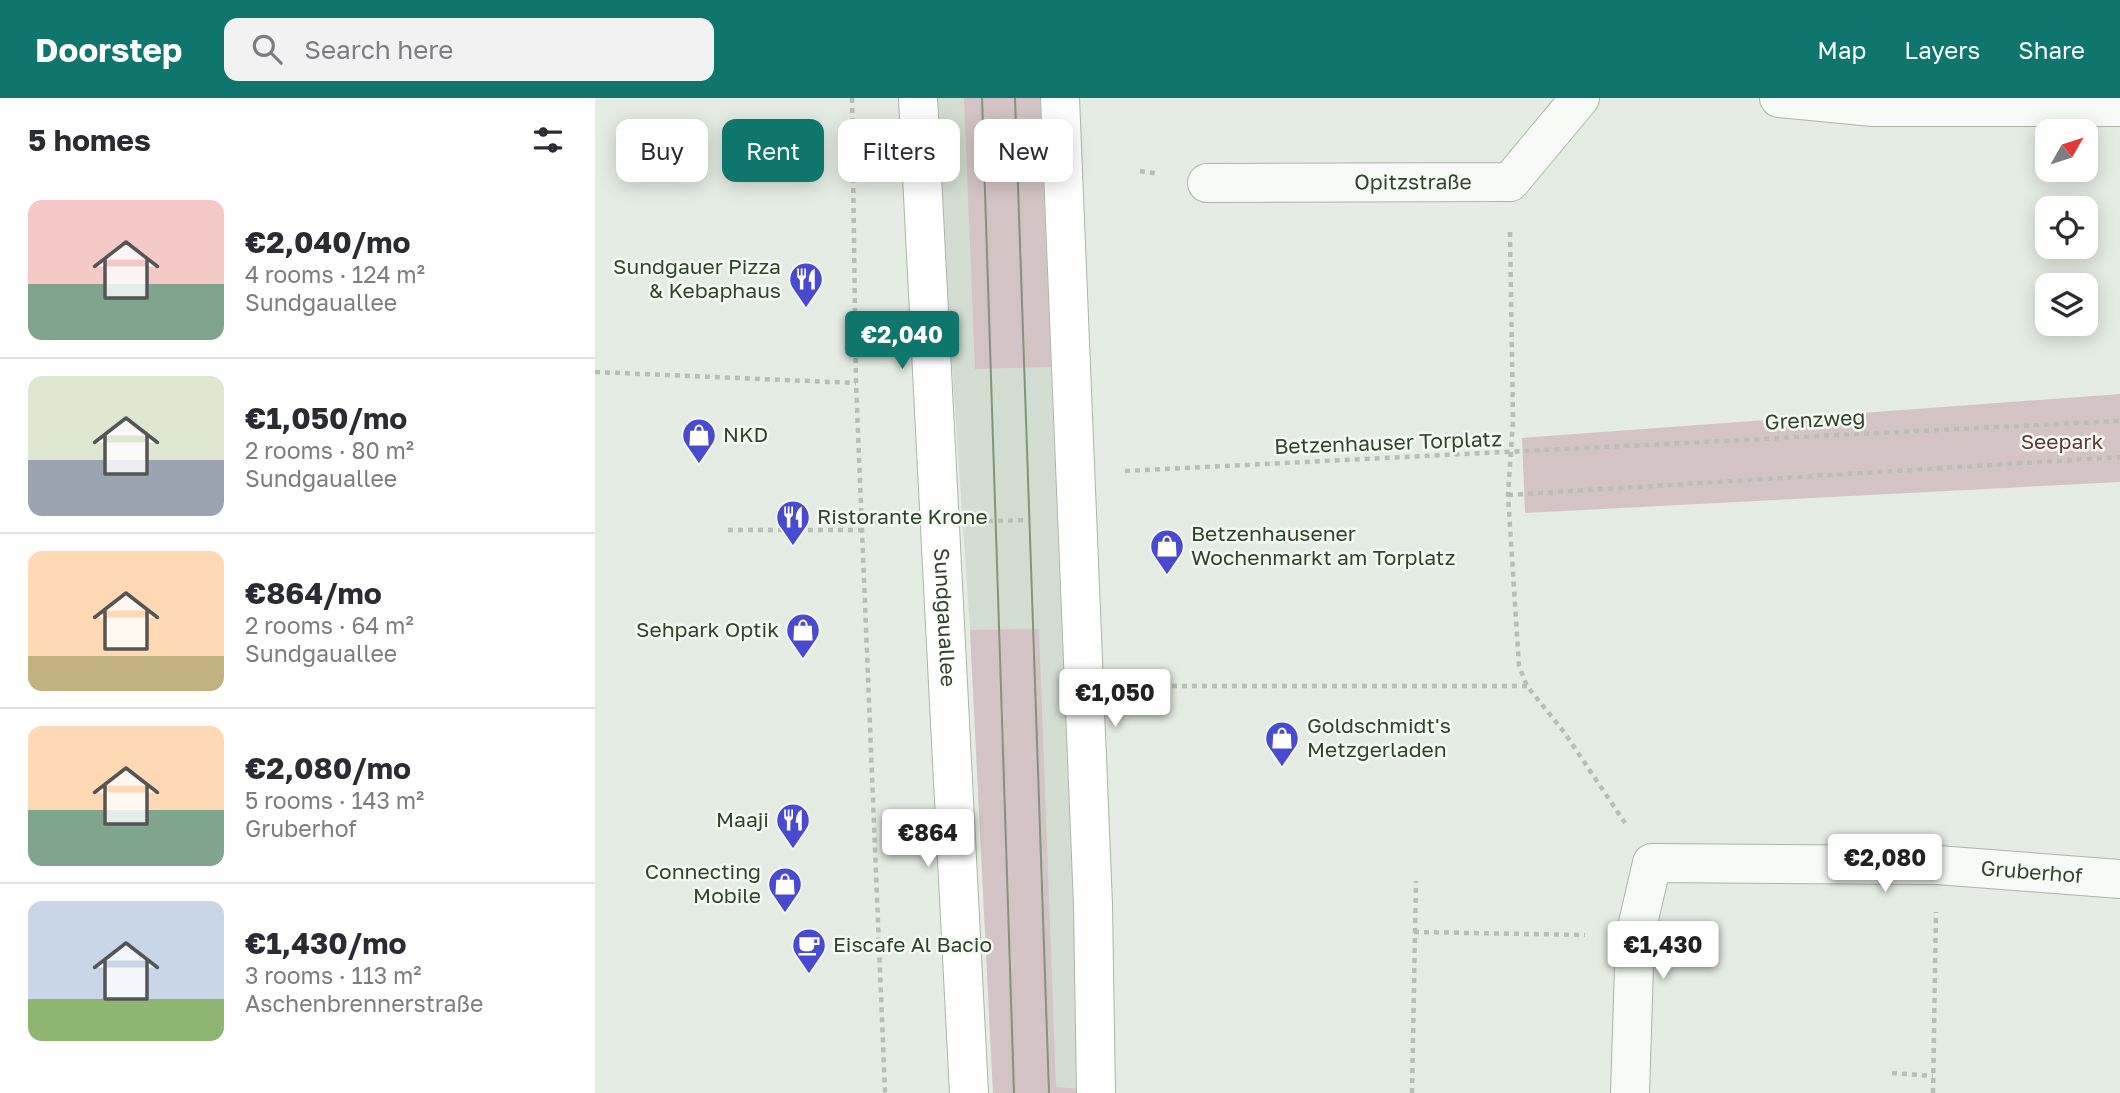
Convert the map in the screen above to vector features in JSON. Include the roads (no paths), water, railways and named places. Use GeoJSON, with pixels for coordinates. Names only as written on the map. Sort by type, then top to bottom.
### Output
{"type":"FeatureCollection","features":[{"type":"Feature","properties":{"kind":"street","name":"Sundgauallee"},"geometry":{"type":"LineString","coordinates":[[918,98],[969,1093]]}},
{"type":"Feature","properties":{"kind":"street"},"geometry":{"type":"LineString","coordinates":[[1060,98],[1093,905],[1096,1093]]}},
{"type":"Feature","properties":{"kind":"street","name":"Opitzstraße"},"geometry":{"type":"LineString","coordinates":[[1207,183],[1510,182],[1580,98]]}},
{"type":"Feature","properties":{"kind":"street"},"geometry":{"type":"LineString","coordinates":[[1779,98],[1873,107],[2120,107]]}},
{"type":"Feature","properties":{"kind":"street","name":"Gruberhof"},"geometry":{"type":"LineString","coordinates":[[1630,1093],[1635,936],[1652,863],[1937,865],[2120,879]]}},
{"type":"Feature","properties":{"kind":"tram line"},"geometry":{"type":"LineString","coordinates":[[982,98],[1014,1093]]}},
{"type":"Feature","properties":{"kind":"tram line"},"geometry":{"type":"LineString","coordinates":[[1015,98],[1049,1093]]}},
{"type":"Feature","properties":{"kind":"place","name":"Sundgauer Pizza & Kebaphaus"},"geometry":{"type":"Point","coordinates":[806,309]}},
{"type":"Feature","properties":{"kind":"place","name":"NKD"},"geometry":{"type":"Point","coordinates":[699,465]}},
{"type":"Feature","properties":{"kind":"place","name":"Ristorante Krone"},"geometry":{"type":"Point","coordinates":[793,547]}},
{"type":"Feature","properties":{"kind":"place","name":"Betzenhausener Wochenmarkt am Torplatz"},"geometry":{"type":"Point","coordinates":[1167,576]}},
{"type":"Feature","properties":{"kind":"place","name":"Sehpark Optik"},"geometry":{"type":"Point","coordinates":[803,660]}},
{"type":"Feature","properties":{"kind":"place","name":"Goldschmidt's Metzgerladen"},"geometry":{"type":"Point","coordinates":[1282,768]}},
{"type":"Feature","properties":{"kind":"place","name":"Maaji"},"geometry":{"type":"Point","coordinates":[793,850]}},
{"type":"Feature","properties":{"kind":"place","name":"Connecting Mobile"},"geometry":{"type":"Point","coordinates":[785,914]}},
{"type":"Feature","properties":{"kind":"place","name":"Eiscafe Al Bacio"},"geometry":{"type":"Point","coordinates":[809,975]}},
{"type":"Feature","properties":{"kind":"park label","name":"Seepark"},"geometry":{"type":"Point","coordinates":[2062,442]}}]}
